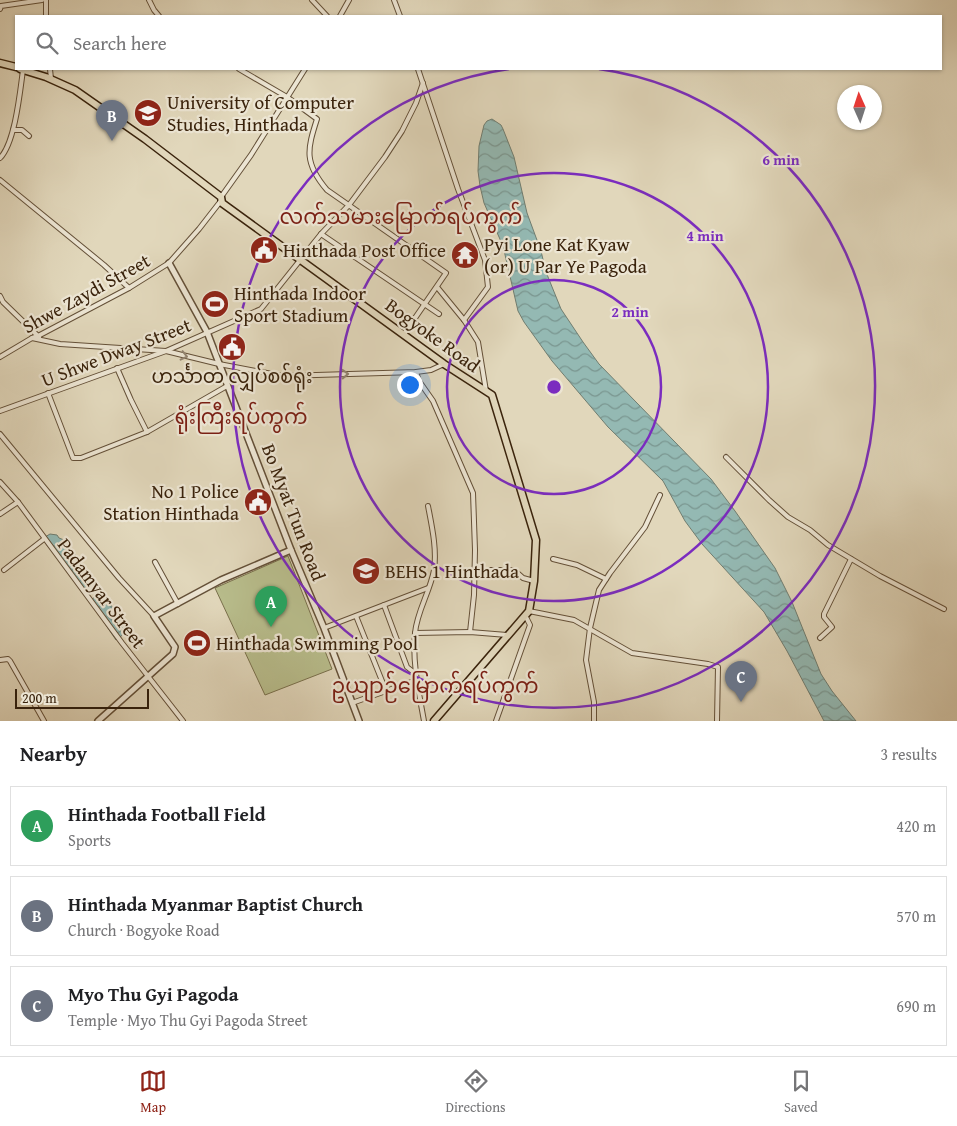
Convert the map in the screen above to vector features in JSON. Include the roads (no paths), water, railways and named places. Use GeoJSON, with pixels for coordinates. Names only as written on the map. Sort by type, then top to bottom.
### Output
{"type":"FeatureCollection","features":[{"type":"Feature","properties":{"kind":"main road","name":"Bogyoke Road"},"geometry":{"type":"LineString","coordinates":[[0,63],[15,68]]}},
{"type":"Feature","properties":{"kind":"main road","name":"Bogyoke Road"},"geometry":{"type":"LineString","coordinates":[[23,70],[51,79],[75,90],[145,139],[221,200],[301,260],[444,364],[486,392]]}},
{"type":"Feature","properties":{"kind":"main road"},"geometry":{"type":"LineString","coordinates":[[434,721],[527,613],[534,581],[536,540],[492,395],[486,392]]}},
{"type":"Feature","properties":{"kind":"street"},"geometry":{"type":"LineString","coordinates":[[0,9],[1,6],[42,0]]}},
{"type":"Feature","properties":{"kind":"street"},"geometry":{"type":"LineString","coordinates":[[46,0],[46,15]]}},
{"type":"Feature","properties":{"kind":"street"},"geometry":{"type":"LineString","coordinates":[[149,0],[158,15]]}},
{"type":"Feature","properties":{"kind":"street"},"geometry":{"type":"LineString","coordinates":[[312,0],[326,15]]}},
{"type":"Feature","properties":{"kind":"street"},"geometry":{"type":"LineString","coordinates":[[341,15],[349,0]]}},
{"type":"Feature","properties":{"kind":"street"},"geometry":{"type":"LineString","coordinates":[[394,0],[400,15]]}},
{"type":"Feature","properties":{"kind":"street"},"geometry":{"type":"LineString","coordinates":[[0,158],[4,154],[13,130],[20,70]]}},
{"type":"Feature","properties":{"kind":"street"},"geometry":{"type":"LineString","coordinates":[[50,70],[51,79]]}},
{"type":"Feature","properties":{"kind":"street"},"geometry":{"type":"LineString","coordinates":[[241,70],[287,97],[317,119],[309,144],[309,157],[318,180],[327,190],[446,273],[404,334]]}},
{"type":"Feature","properties":{"kind":"street","name":"Shwe Zaydi Street"},"geometry":{"type":"LineString","coordinates":[[0,357],[32,338],[129,288],[169,263],[221,200],[252,155],[304,70]]}},
{"type":"Feature","properties":{"kind":"street"},"geometry":{"type":"LineString","coordinates":[[418,70],[458,190],[485,260],[488,287],[464,320]]}},
{"type":"Feature","properties":{"kind":"street","name":"U Shwe Dway Street"},"geometry":{"type":"LineString","coordinates":[[0,410],[166,351],[261,309],[321,234],[349,205],[385,157],[416,103],[422,83]]}},
{"type":"Feature","properties":{"kind":"street"},"geometry":{"type":"LineString","coordinates":[[13,130],[22,130],[29,136]]}},
{"type":"Feature","properties":{"kind":"street"},"geometry":{"type":"LineString","coordinates":[[0,180],[104,265],[129,288]]}},
{"type":"Feature","properties":{"kind":"street"},"geometry":{"type":"LineString","coordinates":[[321,234],[439,314]]}},
{"type":"Feature","properties":{"kind":"street","name":"Bo Myat Tun Road"},"geometry":{"type":"LineString","coordinates":[[169,263],[207,332],[359,721]]}},
{"type":"Feature","properties":{"kind":"street"},"geometry":{"type":"LineString","coordinates":[[437,287],[464,320],[478,342],[486,392]]}},
{"type":"Feature","properties":{"kind":"street"},"geometry":{"type":"LineString","coordinates":[[0,296],[3,302],[44,341]]}},
{"type":"Feature","properties":{"kind":"street"},"geometry":{"type":"LineString","coordinates":[[32,338],[60,344],[166,351],[219,364],[283,376],[416,372],[430,370],[444,364]]}},
{"type":"Feature","properties":{"kind":"street"},"geometry":{"type":"LineString","coordinates":[[117,368],[147,432]]}},
{"type":"Feature","properties":{"kind":"street"},"geometry":{"type":"LineString","coordinates":[[416,372],[419,381],[433,401],[473,492],[476,550],[470,632]]}},
{"type":"Feature","properties":{"kind":"street"},"geometry":{"type":"LineString","coordinates":[[48,392],[73,458],[81,458],[147,432],[227,386]]}},
{"type":"Feature","properties":{"kind":"street"},"geometry":{"type":"LineString","coordinates":[[0,434],[119,578],[154,616],[175,647],[173,654],[98,721]]}},
{"type":"Feature","properties":{"kind":"street"},"geometry":{"type":"LineString","coordinates":[[726,457],[762,494],[788,516],[810,530],[828,545],[908,591],[944,608]]}},
{"type":"Feature","properties":{"kind":"street","name":"Padamyar Street"},"geometry":{"type":"LineString","coordinates":[[0,482],[18,502],[148,678],[183,721]]}},
{"type":"Feature","properties":{"kind":"street"},"geometry":{"type":"LineString","coordinates":[[594,721],[594,702],[586,660],[590,628],[599,590],[646,527],[660,496]]}},
{"type":"Feature","properties":{"kind":"street"},"geometry":{"type":"LineString","coordinates":[[0,514],[18,502]]}},
{"type":"Feature","properties":{"kind":"street"},"geometry":{"type":"LineString","coordinates":[[424,721],[416,674],[415,634],[421,606],[434,570],[435,552],[428,506]]}},
{"type":"Feature","properties":{"kind":"street"},"geometry":{"type":"LineString","coordinates":[[4,570],[44,539]]}},
{"type":"Feature","properties":{"kind":"street"},"geometry":{"type":"LineString","coordinates":[[154,616],[221,580],[291,550]]}},
{"type":"Feature","properties":{"kind":"street"},"geometry":{"type":"LineString","coordinates":[[553,559],[577,565],[606,580]]}},
{"type":"Feature","properties":{"kind":"street"},"geometry":{"type":"LineString","coordinates":[[820,638],[832,628],[824,614],[851,559]]}},
{"type":"Feature","properties":{"kind":"street"},"geometry":{"type":"LineString","coordinates":[[155,562],[178,604]]}},
{"type":"Feature","properties":{"kind":"street"},"geometry":{"type":"LineString","coordinates":[[489,570],[514,570],[523,578],[534,581]]}},
{"type":"Feature","properties":{"kind":"street"},"geometry":{"type":"LineString","coordinates":[[324,628],[428,588]]}},
{"type":"Feature","properties":{"kind":"street"},"geometry":{"type":"LineString","coordinates":[[384,605],[407,667],[416,674]]}},
{"type":"Feature","properties":{"kind":"street"},"geometry":{"type":"LineString","coordinates":[[496,721],[530,626],[527,613],[574,620],[632,653],[718,667],[717,721]]}},
{"type":"Feature","properties":{"kind":"street"},"geometry":{"type":"LineString","coordinates":[[356,616],[386,691]]}},
{"type":"Feature","properties":{"kind":"street"},"geometry":{"type":"LineString","coordinates":[[415,634],[470,632],[507,635]]}},
{"type":"Feature","properties":{"kind":"street"},"geometry":{"type":"LineString","coordinates":[[0,660],[8,659],[10,661],[44,721]]}},
{"type":"Feature","properties":{"kind":"street"},"geometry":{"type":"LineString","coordinates":[[352,703],[417,680]]}},
{"type":"Feature","properties":{"kind":"water"},"geometry":{"type":"Polygon","coordinates":[[[492,119],[501,125],[514,157],[527,213],[541,251],[546,272],[561,309],[599,364],[711,479],[735,511],[775,568],[792,602],[821,674],[856,721],[824,721],[764,612],[702,544],[685,521],[663,481],[608,427],[552,361],[524,322],[518,311],[503,246],[484,203],[480,186],[478,171],[479,146],[484,125],[492,119]]]}},
{"type":"Feature","properties":{"kind":"water"},"geometry":{"type":"Polygon","coordinates":[[[50,534],[57,535],[64,540],[90,574],[92,584],[83,594],[54,551],[48,547],[45,537],[50,534]]]}},
{"type":"Feature","properties":{"kind":"water"},"geometry":{"type":"Polygon","coordinates":[[[101,596],[108,599],[126,625],[125,632],[116,640],[91,603],[93,598],[101,596]]]}},
{"type":"Feature","properties":{"kind":"water","name":"Hinthada Swimming Pool"},"geometry":{"type":"Polygon","coordinates":[[[193,632],[209,648],[202,655],[186,638],[193,632]]]}},
{"type":"Feature","properties":{"kind":"place","name":"University of Computer Studies, Hinthada"},"geometry":{"type":"Point","coordinates":[148,113]}},
{"type":"Feature","properties":{"kind":"place","name":"Hinthada Myanmar Baptist Church"},"geometry":{"type":"Point","coordinates":[112,141]}},
{"type":"Feature","properties":{"kind":"place","name":"Hinthada Post Office"},"geometry":{"type":"Point","coordinates":[264,250]}},
{"type":"Feature","properties":{"kind":"place","name":"Pyi Lone Kat Kyaw (or) U Par Ye Pagoda"},"geometry":{"type":"Point","coordinates":[465,255]}},
{"type":"Feature","properties":{"kind":"place","name":"Hinthada Indoor Sport Stadium"},"geometry":{"type":"Point","coordinates":[215,304]}},
{"type":"Feature","properties":{"kind":"place","name":"ဟင်္သာတ လျှပ်စစ်ရုံး"},"geometry":{"type":"Point","coordinates":[232,347]}},
{"type":"Feature","properties":{"kind":"place","name":"No 1 Police Station Hinthada"},"geometry":{"type":"Point","coordinates":[258,502]}},
{"type":"Feature","properties":{"kind":"place","name":"BEHS 1 Hinthada"},"geometry":{"type":"Point","coordinates":[366,571]}},
{"type":"Feature","properties":{"kind":"place","name":"Hinthada Football Field"},"geometry":{"type":"Point","coordinates":[271,627]}},
{"type":"Feature","properties":{"kind":"place","name":"Hinthada Swimming Pool"},"geometry":{"type":"Point","coordinates":[197,643]}},
{"type":"Feature","properties":{"kind":"place","name":"Myo Thu Gyi Pagoda"},"geometry":{"type":"Point","coordinates":[741,702]}},
{"type":"Feature","properties":{"kind":"district","name":"လက်သမားမြောက်ရပ်ကွက်"},"geometry":{"type":"Point","coordinates":[401,216]}},
{"type":"Feature","properties":{"kind":"district","name":"ရုံးကြီးရပ်ကွက်"},"geometry":{"type":"Point","coordinates":[241,416]}},
{"type":"Feature","properties":{"kind":"district","name":"ဥယျာဉ်မြောက်ရပ်ကွက်"},"geometry":{"type":"Point","coordinates":[435,685]}}]}
